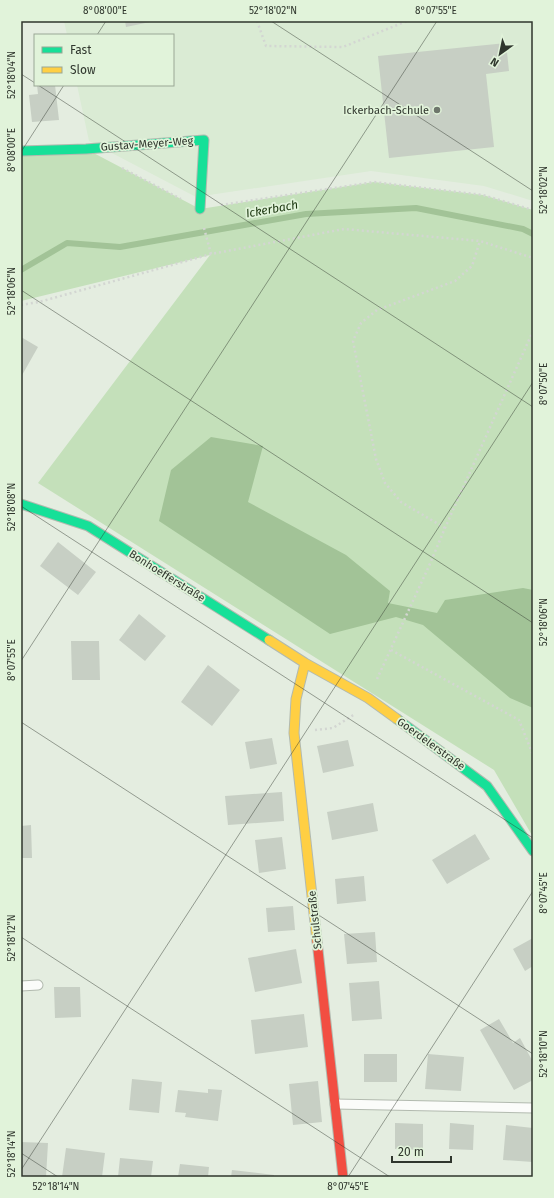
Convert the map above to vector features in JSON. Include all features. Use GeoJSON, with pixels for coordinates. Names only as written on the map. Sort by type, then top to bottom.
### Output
{"type":"FeatureCollection","features":[{"type":"Feature","properties":{"kind":"street","name":"Gustav-Meyer-Weg"},"geometry":{"type":"LineString","coordinates":[[21,151],[204,140],[200,209]]}},
{"type":"Feature","properties":{"kind":"street","name":"Bonhoefferstraße"},"geometry":{"type":"LineString","coordinates":[[21,504],[88,526],[305,663]]}},
{"type":"Feature","properties":{"kind":"street","name":"Goerdelerstraße"},"geometry":{"type":"LineString","coordinates":[[305,663],[368,698],[487,786],[533,851]]}},
{"type":"Feature","properties":{"kind":"street","name":"Schulstraße"},"geometry":{"type":"LineString","coordinates":[[305,663],[296,699],[294,733],[343,1177]]}},
{"type":"Feature","properties":{"kind":"lane"},"geometry":{"type":"LineString","coordinates":[[21,986],[38,985]]}},
{"type":"Feature","properties":{"kind":"lane"},"geometry":{"type":"LineString","coordinates":[[335,1104],[533,1108]]}},
{"type":"Feature","properties":{"kind":"path"},"geometry":{"type":"LineString","coordinates":[[257,21],[266,46],[343,47],[407,21]]}},
{"type":"Feature","properties":{"kind":"path"},"geometry":{"type":"LineString","coordinates":[[119,166],[200,209],[374,182],[483,195],[533,210]]}},
{"type":"Feature","properties":{"kind":"path"},"geometry":{"type":"LineString","coordinates":[[200,209],[210,254]]}},
{"type":"Feature","properties":{"kind":"path"},"geometry":{"type":"LineString","coordinates":[[21,305],[46,300],[210,254],[344,229],[480,241],[533,258]]}},
{"type":"Feature","properties":{"kind":"path"},"geometry":{"type":"LineString","coordinates":[[445,528],[402,502],[385,483],[376,459],[353,341],[361,323],[377,310],[455,281],[472,266],[480,241]]}},
{"type":"Feature","properties":{"kind":"path"},"geometry":{"type":"LineString","coordinates":[[294,733],[333,728],[354,715],[368,698],[398,635],[533,331]]}},
{"type":"Feature","properties":{"kind":"path"},"geometry":{"type":"LineString","coordinates":[[391,650],[519,720],[533,755]]}},
{"type":"Feature","properties":{"kind":"shaded area"},"geometry":{"type":"Polygon","coordinates":[[[64,21],[533,21],[533,201],[484,186],[371,171],[196,197],[89,141],[77,86],[174,86],[174,34],[67,34],[64,21]]]}},
{"type":"Feature","properties":{"kind":"shaded area"},"geometry":{"type":"Polygon","coordinates":[[[86,149],[200,209],[374,182],[483,195],[533,210],[533,837],[494,770],[38,483],[210,255],[21,301],[21,151],[86,149]]]}},
{"type":"Feature","properties":{"kind":"shaded area"},"geometry":{"type":"Polygon","coordinates":[[[211,437],[263,446],[248,502],[346,555],[390,591],[388,603],[437,613],[445,600],[523,588],[533,590],[533,708],[510,698],[423,625],[396,617],[330,634],[159,521],[171,470],[211,437]]]}},
{"type":"Feature","properties":{"kind":"building"},"geometry":{"type":"Polygon","coordinates":[[[125,21],[150,21],[150,22],[126,27],[125,21]]]}},
{"type":"Feature","properties":{"kind":"building","name":"Ickerbach-Schule"},"geometry":{"type":"Polygon","coordinates":[[[506,43],[509,71],[486,74],[494,147],[389,158],[378,56],[506,43]]]}},
{"type":"Feature","properties":{"kind":"building"},"geometry":{"type":"Polygon","coordinates":[[[37,86],[55,86],[59,120],[32,122],[29,95],[38,94],[37,86]]]}},
{"type":"Feature","properties":{"kind":"building"},"geometry":{"type":"Polygon","coordinates":[[[21,337],[38,347],[21,377],[21,337]]]}},
{"type":"Feature","properties":{"kind":"building"},"geometry":{"type":"Polygon","coordinates":[[[58,542],[96,572],[78,595],[40,566],[58,542]]]}},
{"type":"Feature","properties":{"kind":"building"},"geometry":{"type":"Polygon","coordinates":[[[139,614],[166,636],[145,661],[119,640],[139,614]]]}},
{"type":"Feature","properties":{"kind":"building"},"geometry":{"type":"Polygon","coordinates":[[[71,641],[99,641],[100,680],[72,680],[71,641]]]}},
{"type":"Feature","properties":{"kind":"building"},"geometry":{"type":"Polygon","coordinates":[[[208,665],[240,690],[212,726],[181,702],[208,665]]]}},
{"type":"Feature","properties":{"kind":"building"},"geometry":{"type":"Polygon","coordinates":[[[272,738],[277,764],[250,769],[245,742],[272,738]]]}},
{"type":"Feature","properties":{"kind":"building"},"geometry":{"type":"Polygon","coordinates":[[[348,740],[354,766],[323,773],[317,746],[348,740]]]}},
{"type":"Feature","properties":{"kind":"building"},"geometry":{"type":"Polygon","coordinates":[[[282,792],[284,821],[228,825],[225,796],[282,792]]]}},
{"type":"Feature","properties":{"kind":"building"},"geometry":{"type":"Polygon","coordinates":[[[373,803],[378,831],[332,840],[327,812],[373,803]]]}},
{"type":"Feature","properties":{"kind":"building"},"geometry":{"type":"Polygon","coordinates":[[[31,825],[32,858],[21,858],[21,826],[31,825]]]}},
{"type":"Feature","properties":{"kind":"building"},"geometry":{"type":"Polygon","coordinates":[[[475,834],[490,859],[447,884],[432,860],[475,834]]]}},
{"type":"Feature","properties":{"kind":"building"},"geometry":{"type":"Polygon","coordinates":[[[282,837],[286,869],[259,873],[255,840],[282,837]]]}},
{"type":"Feature","properties":{"kind":"building"},"geometry":{"type":"Polygon","coordinates":[[[364,876],[366,901],[337,904],[335,879],[364,876]]]}},
{"type":"Feature","properties":{"kind":"building"},"geometry":{"type":"Polygon","coordinates":[[[293,906],[295,930],[268,932],[266,908],[293,906]]]}},
{"type":"Feature","properties":{"kind":"building"},"geometry":{"type":"Polygon","coordinates":[[[375,932],[377,962],[347,964],[344,934],[375,932]]]}},
{"type":"Feature","properties":{"kind":"building"},"geometry":{"type":"Polygon","coordinates":[[[533,938],[533,966],[525,971],[513,949],[533,938]]]}},
{"type":"Feature","properties":{"kind":"building"},"geometry":{"type":"Polygon","coordinates":[[[296,949],[302,983],[255,992],[248,958],[296,949]]]}},
{"type":"Feature","properties":{"kind":"building"},"geometry":{"type":"Polygon","coordinates":[[[379,981],[382,1019],[352,1021],[349,983],[379,981]]]}},
{"type":"Feature","properties":{"kind":"building"},"geometry":{"type":"Polygon","coordinates":[[[54,987],[80,987],[81,1017],[55,1018],[54,987]]]}},
{"type":"Feature","properties":{"kind":"building"},"geometry":{"type":"Polygon","coordinates":[[[304,1014],[308,1047],[255,1054],[251,1020],[304,1014]]]}},
{"type":"Feature","properties":{"kind":"building"},"geometry":{"type":"Polygon","coordinates":[[[499,1019],[513,1043],[520,1038],[533,1062],[533,1080],[514,1090],[480,1030],[499,1019]]]}},
{"type":"Feature","properties":{"kind":"building"},"geometry":{"type":"Polygon","coordinates":[[[364,1054],[397,1054],[397,1082],[364,1082],[364,1054]]]}},
{"type":"Feature","properties":{"kind":"building"},"geometry":{"type":"Polygon","coordinates":[[[428,1054],[464,1057],[461,1091],[425,1089],[428,1054]]]}},
{"type":"Feature","properties":{"kind":"building"},"geometry":{"type":"Polygon","coordinates":[[[132,1079],[162,1082],[159,1113],[129,1110],[132,1079]]]}},
{"type":"Feature","properties":{"kind":"building"},"geometry":{"type":"Polygon","coordinates":[[[318,1081],[322,1122],[293,1125],[289,1084],[318,1081]]]}},
{"type":"Feature","properties":{"kind":"building"},"geometry":{"type":"Polygon","coordinates":[[[208,1089],[222,1090],[218,1121],[185,1117],[186,1113],[175,1112],[178,1090],[208,1093],[208,1089]]]}},
{"type":"Feature","properties":{"kind":"building"},"geometry":{"type":"Polygon","coordinates":[[[395,1123],[423,1124],[423,1150],[395,1149],[395,1123]]]}},
{"type":"Feature","properties":{"kind":"building"},"geometry":{"type":"Polygon","coordinates":[[[450,1123],[474,1125],[473,1150],[449,1149],[450,1123]]]}},
{"type":"Feature","properties":{"kind":"building"},"geometry":{"type":"Polygon","coordinates":[[[506,1125],[533,1128],[533,1162],[503,1160],[506,1125]]]}},
{"type":"Feature","properties":{"kind":"building"},"geometry":{"type":"Polygon","coordinates":[[[21,1142],[48,1143],[46,1177],[21,1177],[21,1142]]]}},
{"type":"Feature","properties":{"kind":"building"},"geometry":{"type":"Polygon","coordinates":[[[66,1148],[105,1153],[102,1177],[62,1177],[66,1148]]]}},
{"type":"Feature","properties":{"kind":"building"},"geometry":{"type":"Polygon","coordinates":[[[120,1158],[153,1161],[151,1177],[118,1177],[120,1158]]]}},
{"type":"Feature","properties":{"kind":"building"},"geometry":{"type":"Polygon","coordinates":[[[180,1164],[209,1167],[208,1177],[178,1177],[180,1164]]]}},
{"type":"Feature","properties":{"kind":"building"},"geometry":{"type":"Polygon","coordinates":[[[232,1170],[274,1175],[274,1177],[231,1177],[232,1170]]]}},
{"type":"Feature","properties":{"kind":"waterway","name":"Ickerbach"},"geometry":{"type":"LineString","coordinates":[[21,270],[67,243],[120,247],[306,214],[416,208],[523,229],[533,234]]}},
{"type":"Feature","properties":{"kind":"traffic: fast"},"geometry":{"type":"LineString","coordinates":[[21,151],[86,149],[204,140],[200,209]]}},
{"type":"Feature","properties":{"kind":"traffic: fast"},"geometry":{"type":"LineString","coordinates":[[21,504],[88,526],[269,640]]}},
{"type":"Feature","properties":{"kind":"traffic: fast"},"geometry":{"type":"LineString","coordinates":[[397,719],[487,786],[533,851]]}},
{"type":"Feature","properties":{"kind":"traffic: slow"},"geometry":{"type":"LineString","coordinates":[[269,640],[305,663],[368,698],[397,719]]}},
{"type":"Feature","properties":{"kind":"traffic: slow"},"geometry":{"type":"LineString","coordinates":[[305,663],[296,699],[294,733],[317,941]]}},
{"type":"Feature","properties":{"kind":"traffic: jam"},"geometry":{"type":"LineString","coordinates":[[317,941],[343,1177]]}},
{"type":"Feature","properties":{"kind":"place","name":"Ickerbach-Schule"},"geometry":{"type":"Point","coordinates":[437,110]}}]}
